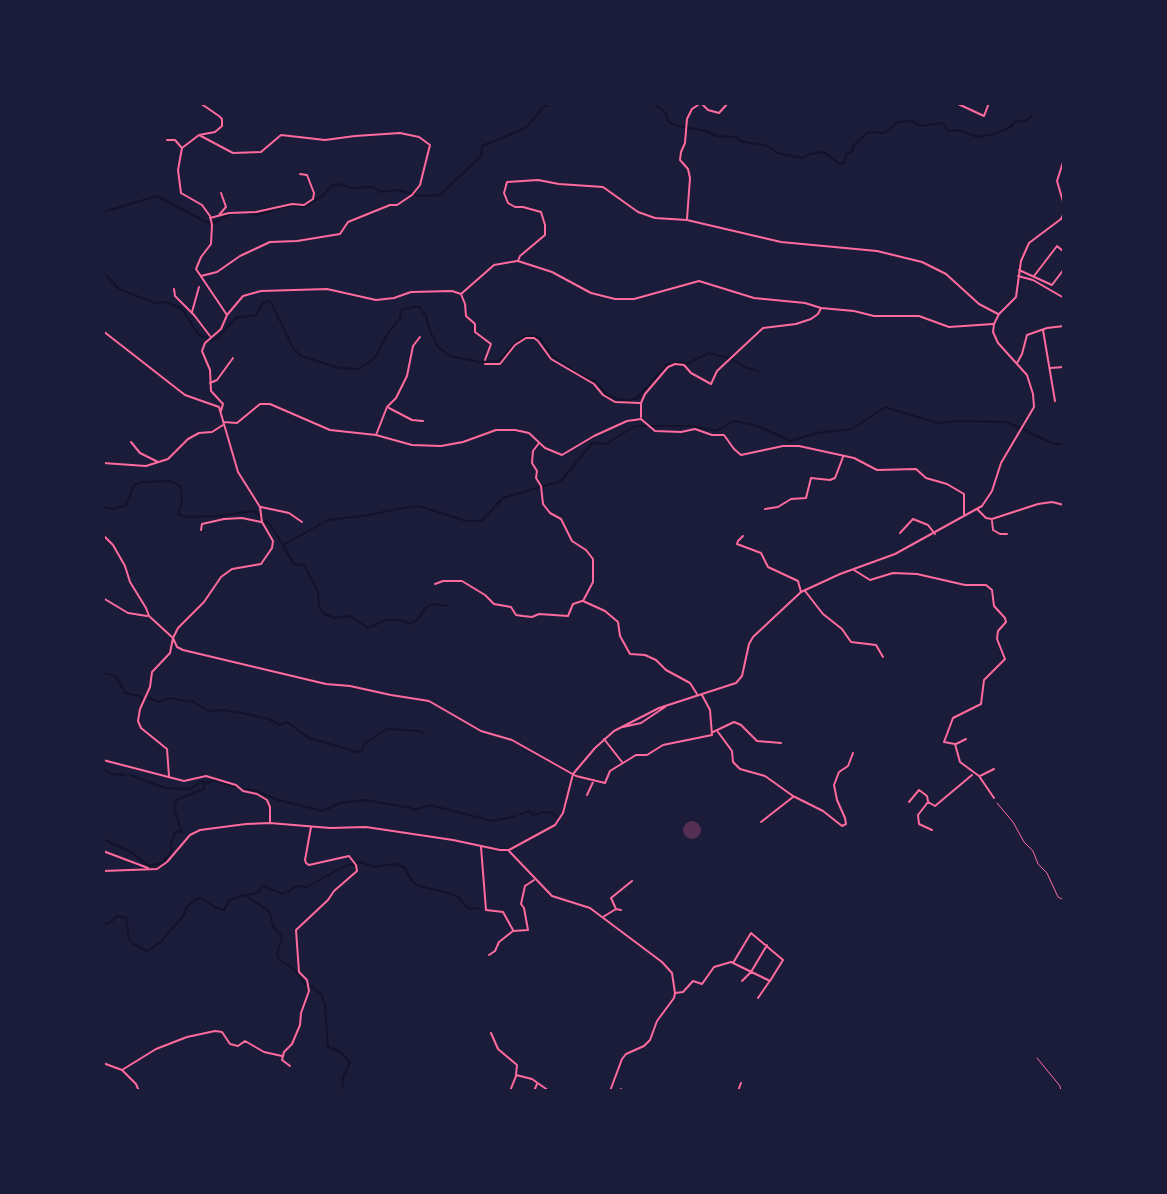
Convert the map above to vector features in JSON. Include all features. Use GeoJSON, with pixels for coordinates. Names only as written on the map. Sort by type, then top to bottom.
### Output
{"type":"FeatureCollection","features":[{"type":"Feature","properties":{"kind":"street"},"geometry":{"type":"LineString","coordinates":[[200,103],[219,116],[222,122],[215,132],[200,135],[182,148],[178,167],[181,193],[202,205],[210,219],[211,244],[197,265],[197,272],[227,315]]}},
{"type":"Feature","properties":{"kind":"street"},"geometry":{"type":"LineString","coordinates":[[687,220],[690,178],[688,169],[680,160],[692,109],[701,103],[708,110],[719,113],[728,103]]}},
{"type":"Feature","properties":{"kind":"street"},"geometry":{"type":"LineString","coordinates":[[956,103],[984,116],[989,103]]}},
{"type":"Feature","properties":{"kind":"street"},"geometry":{"type":"LineString","coordinates":[[200,135],[233,153],[261,152],[281,135],[325,140],[400,133],[419,137],[430,145],[420,185],[412,195],[397,205],[390,205],[348,222],[340,234],[270,242],[240,256],[217,272],[201,276]]}},
{"type":"Feature","properties":{"kind":"street"},"geometry":{"type":"LineString","coordinates":[[167,140],[176,141],[182,148]]}},
{"type":"Feature","properties":{"kind":"street"},"geometry":{"type":"LineString","coordinates":[[1064,159],[1057,181],[1064,205]]}},
{"type":"Feature","properties":{"kind":"street"},"geometry":{"type":"LineString","coordinates":[[210,219],[229,213],[256,212],[292,204],[304,205],[313,199],[314,193],[307,175],[300,174]]}},
{"type":"Feature","properties":{"kind":"street"},"geometry":{"type":"LineString","coordinates":[[518,261],[520,256],[545,235],[545,225],[541,212],[508,203],[504,193],[508,182],[538,180],[603,187],[638,212],[655,218],[687,220],[781,242],[877,251],[922,262],[946,274],[979,304],[999,314]]}},
{"type":"Feature","properties":{"kind":"street"},"geometry":{"type":"LineString","coordinates":[[215,218],[225,209],[221,193]]}},
{"type":"Feature","properties":{"kind":"street"},"geometry":{"type":"LineString","coordinates":[[103,871],[153,870],[162,867],[190,835],[200,830],[270,822],[311,827],[366,827],[509,850],[560,820],[573,774],[604,739],[619,728],[641,723],[672,704],[739,680],[753,637],[801,592],[895,554],[935,534],[988,500],[1001,463],[1032,411],[1034,402],[1030,381],[998,343],[993,332],[994,324],[999,314],[1016,297],[1019,270],[1029,243],[1061,219],[1064,213]]}},
{"type":"Feature","properties":{"kind":"street"},"geometry":{"type":"LineString","coordinates":[[1034,277],[1057,246],[1064,252]]}},
{"type":"Feature","properties":{"kind":"street"},"geometry":{"type":"LineString","coordinates":[[461,293],[494,265],[518,261],[552,272],[592,293],[615,299],[634,299],[699,281],[754,298],[805,303],[874,316],[919,316],[949,327],[994,324]]}},
{"type":"Feature","properties":{"kind":"street"},"geometry":{"type":"LineString","coordinates":[[1019,270],[1052,285],[1064,269]]}},
{"type":"Feature","properties":{"kind":"street"},"geometry":{"type":"LineString","coordinates":[[1018,276],[1033,279],[1064,298]]}},
{"type":"Feature","properties":{"kind":"street"},"geometry":{"type":"LineString","coordinates":[[192,313],[199,287]]}},
{"type":"Feature","properties":{"kind":"street"},"geometry":{"type":"LineString","coordinates":[[174,289],[175,296],[211,337]]}},
{"type":"Feature","properties":{"kind":"street"},"geometry":{"type":"LineString","coordinates":[[220,411],[223,404],[211,391],[210,370],[202,351],[205,343],[221,329],[227,315],[243,296],[261,291],[327,289],[376,300],[411,292],[452,290],[461,293]]}},
{"type":"Feature","properties":{"kind":"street"},"geometry":{"type":"LineString","coordinates":[[461,293],[466,316],[475,324],[475,332],[491,344],[485,360]]}},
{"type":"Feature","properties":{"kind":"street"},"geometry":{"type":"LineString","coordinates":[[821,308],[811,320],[763,328],[716,371],[711,384],[691,373],[684,365],[668,367],[645,394],[641,403],[642,419],[651,429],[681,432],[695,429],[712,435],[723,435],[741,455],[783,446],[799,446],[855,458],[877,470],[916,469],[926,478],[947,484],[964,494],[964,516]]}},
{"type":"Feature","properties":{"kind":"street"},"geometry":{"type":"LineString","coordinates":[[1017,363],[1027,335],[1064,326]]}},
{"type":"Feature","properties":{"kind":"street"},"geometry":{"type":"LineString","coordinates":[[1043,330],[1055,401]]}},
{"type":"Feature","properties":{"kind":"street"},"geometry":{"type":"LineString","coordinates":[[103,331],[185,396],[215,405],[220,411],[238,472],[260,508],[262,521],[273,541],[265,561],[253,567],[232,569],[224,573],[204,602],[183,622],[173,638],[170,653],[152,672],[150,687],[138,717],[141,728],[167,749],[170,776]]}},
{"type":"Feature","properties":{"kind":"street"},"geometry":{"type":"LineString","coordinates":[[376,435],[387,407],[396,398],[407,376],[412,346],[420,338]]}},
{"type":"Feature","properties":{"kind":"street"},"geometry":{"type":"LineString","coordinates":[[485,364],[500,364],[515,345],[526,338],[534,338],[551,359],[594,384],[603,395],[615,402],[641,403]]}},
{"type":"Feature","properties":{"kind":"street"},"geometry":{"type":"LineString","coordinates":[[209,383],[217,380],[233,358]]}},
{"type":"Feature","properties":{"kind":"street"},"geometry":{"type":"LineString","coordinates":[[1049,368],[1064,367]]}},
{"type":"Feature","properties":{"kind":"street"},"geometry":{"type":"LineString","coordinates":[[103,463],[140,467],[158,462],[168,458],[188,439],[199,433],[212,432],[223,423],[237,423],[260,404],[270,404],[330,430],[376,435],[412,444],[441,446],[505,429],[529,433],[554,453],[566,455],[594,436],[627,421],[642,419]]}},
{"type":"Feature","properties":{"kind":"street"},"geometry":{"type":"LineString","coordinates":[[387,407],[412,420],[423,421]]}},
{"type":"Feature","properties":{"kind":"street"},"geometry":{"type":"LineString","coordinates":[[131,442],[140,453],[158,462]]}},
{"type":"Feature","properties":{"kind":"street"},"geometry":{"type":"LineString","coordinates":[[540,443],[533,451],[531,463],[537,471],[536,478],[542,488],[545,508],[561,519],[572,541],[586,550],[593,559],[593,582],[583,601]]}},
{"type":"Feature","properties":{"kind":"street"},"geometry":{"type":"LineString","coordinates":[[765,509],[778,507],[791,499],[806,498],[811,478],[835,478],[843,457]]}},
{"type":"Feature","properties":{"kind":"street"},"geometry":{"type":"LineString","coordinates":[[977,509],[986,518],[992,519],[1038,504],[1052,502],[1064,505]]}},
{"type":"Feature","properties":{"kind":"street"},"geometry":{"type":"LineString","coordinates":[[260,508],[264,506],[289,513],[302,522]]}},
{"type":"Feature","properties":{"kind":"street"},"geometry":{"type":"LineString","coordinates":[[201,530],[202,524],[223,519],[262,521]]}},
{"type":"Feature","properties":{"kind":"street"},"geometry":{"type":"LineString","coordinates":[[900,533],[913,519],[928,525],[935,534]]}},
{"type":"Feature","properties":{"kind":"street"},"geometry":{"type":"LineString","coordinates":[[992,519],[993,530],[1007,534]]}},
{"type":"Feature","properties":{"kind":"street"},"geometry":{"type":"LineString","coordinates":[[103,536],[113,545],[149,616],[173,638],[177,647],[326,684],[429,701],[481,731],[512,740],[573,774],[605,783],[610,771],[636,755],[647,755],[663,745],[712,735],[734,722],[741,725],[757,741],[780,743]]}},
{"type":"Feature","properties":{"kind":"street"},"geometry":{"type":"LineString","coordinates":[[743,536],[737,544],[761,554],[768,566],[797,581],[801,592]]}},
{"type":"Feature","properties":{"kind":"street"},"geometry":{"type":"LineString","coordinates":[[854,570],[870,580],[893,573],[917,574],[965,585],[986,584],[994,594],[995,606],[1006,622],[998,631],[997,639],[1005,659],[984,680],[981,704],[953,718],[944,743],[955,744],[966,739]]}},
{"type":"Feature","properties":{"kind":"street"},"geometry":{"type":"LineString","coordinates":[[435,584],[462,580],[494,604],[510,607],[516,615],[568,616],[573,604],[583,601],[606,611],[618,622],[620,636],[629,654],[645,655],[656,660],[666,670],[690,683],[710,710],[709,722],[713,732]]}},
{"type":"Feature","properties":{"kind":"street"},"geometry":{"type":"LineString","coordinates":[[805,590],[822,614],[842,629],[851,642],[876,645],[883,657]]}},
{"type":"Feature","properties":{"kind":"street"},"geometry":{"type":"LineString","coordinates":[[103,598],[128,613],[149,616]]}},
{"type":"Feature","properties":{"kind":"street"},"geometry":{"type":"LineString","coordinates":[[718,732],[732,751],[740,769],[765,776],[842,826],[846,824],[845,818],[836,800],[834,785],[839,772],[848,766],[853,753]]}},
{"type":"Feature","properties":{"kind":"street"},"geometry":{"type":"LineString","coordinates":[[604,739],[623,763]]}},
{"type":"Feature","properties":{"kind":"street"},"geometry":{"type":"LineString","coordinates":[[955,744],[960,762],[979,776],[994,798]]}},
{"type":"Feature","properties":{"kind":"street"},"geometry":{"type":"LineString","coordinates":[[103,760],[184,781],[206,776],[236,785],[243,791],[261,795],[269,803],[270,822]]}},
{"type":"Feature","properties":{"kind":"street"},"geometry":{"type":"LineString","coordinates":[[979,776],[994,769]]}},
{"type":"Feature","properties":{"kind":"street"},"geometry":{"type":"LineString","coordinates":[[928,802],[935,806],[974,773]]}},
{"type":"Feature","properties":{"kind":"street"},"geometry":{"type":"LineString","coordinates":[[587,795],[594,779]]}},
{"type":"Feature","properties":{"kind":"street"},"geometry":{"type":"LineString","coordinates":[[909,802],[919,790],[927,796],[928,802],[918,815],[918,822],[932,830]]}},
{"type":"Feature","properties":{"kind":"street"},"geometry":{"type":"LineString","coordinates":[[761,822],[793,796]]}},
{"type":"Feature","properties":{"kind":"street"},"geometry":{"type":"LineString","coordinates":[[290,1066],[282,1060],[283,1056],[300,1025],[300,1013],[309,991],[307,980],[299,972],[296,930],[357,871],[349,856],[309,865],[306,863],[311,827]]}},
{"type":"Feature","properties":{"kind":"street"},"geometry":{"type":"LineString","coordinates":[[481,847],[486,910],[503,912],[513,931]]}},
{"type":"Feature","properties":{"kind":"street"},"geometry":{"type":"LineString","coordinates":[[509,850],[534,880],[552,896],[586,906],[670,967],[675,993],[657,1021],[650,1040],[622,1059],[610,1091]]}},
{"type":"Feature","properties":{"kind":"street"},"geometry":{"type":"LineString","coordinates":[[103,851],[153,870]]}},
{"type":"Feature","properties":{"kind":"street"},"geometry":{"type":"LineString","coordinates":[[489,955],[495,951],[499,942],[513,931],[528,930],[521,904],[525,886],[534,880]]}},
{"type":"Feature","properties":{"kind":"street"},"geometry":{"type":"LineString","coordinates":[[616,909],[611,898],[632,881]]}},
{"type":"Feature","properties":{"kind":"street"},"geometry":{"type":"LineString","coordinates":[[602,918],[616,909],[621,910]]}},
{"type":"Feature","properties":{"kind":"street"},"geometry":{"type":"LineString","coordinates":[[675,993],[683,992],[693,981],[702,984],[714,967],[733,962],[751,933],[783,960],[758,998]]}},
{"type":"Feature","properties":{"kind":"street"},"geometry":{"type":"LineString","coordinates":[[742,981],[751,972],[767,945]]}},
{"type":"Feature","properties":{"kind":"street"},"geometry":{"type":"LineString","coordinates":[[733,962],[770,981]]}},
{"type":"Feature","properties":{"kind":"street"},"geometry":{"type":"LineString","coordinates":[[122,1070],[156,1049],[187,1037],[215,1031],[222,1032],[230,1044],[238,1046],[245,1041],[264,1052],[283,1056]]}},
{"type":"Feature","properties":{"kind":"street"},"geometry":{"type":"LineString","coordinates":[[491,1033],[498,1049],[517,1065],[510,1091]]}},
{"type":"Feature","properties":{"kind":"street"},"geometry":{"type":"LineString","coordinates":[[103,1063],[122,1070],[139,1091]]}},
{"type":"Feature","properties":{"kind":"street"},"geometry":{"type":"LineString","coordinates":[[516,1074],[549,1091]]}},
{"type":"Feature","properties":{"kind":"street"},"geometry":{"type":"LineString","coordinates":[[534,1091],[538,1083]]}},
{"type":"Feature","properties":{"kind":"street"},"geometry":{"type":"LineString","coordinates":[[738,1091],[741,1083]]}},
{"type":"Feature","properties":{"kind":"path"},"geometry":{"type":"LineString","coordinates":[[994,798],[1033,851],[1058,897],[1064,900]]}},
{"type":"Feature","properties":{"kind":"path"},"geometry":{"type":"LineString","coordinates":[[1038,1058],[1061,1091]]}},
{"type":"Feature","properties":{"kind":"building"},"geometry":{"type":"Polygon","coordinates":[[[688,821],[696,821],[701,830],[699,837],[688,839],[683,834],[683,826],[688,821]]]}},
{"type":"Feature","properties":{"kind":"waterway"},"geometry":{"type":"LineString","coordinates":[[249,213],[255,215],[291,205],[303,207],[323,196],[331,186],[338,184],[351,188],[373,187],[381,192],[399,190],[419,196],[440,195],[481,156],[482,146],[528,126],[543,107],[551,103]]}},
{"type":"Feature","properties":{"kind":"waterway"},"geometry":{"type":"LineString","coordinates":[[583,103],[592,103]]}},
{"type":"Feature","properties":{"kind":"waterway"},"geometry":{"type":"LineString","coordinates":[[652,103],[664,111],[669,122],[675,125],[706,131],[716,136],[737,137],[740,141],[768,146],[777,153],[802,158],[824,152],[839,164],[845,162],[846,154],[852,152],[853,146],[868,132],[885,133],[898,122],[911,121],[921,126],[942,123],[948,131],[957,130],[978,137],[995,134],[1032,116]]}},
{"type":"Feature","properties":{"kind":"waterway"},"geometry":{"type":"LineString","coordinates":[[103,212],[157,196],[206,222],[214,223],[229,214],[236,214]]}},
{"type":"Feature","properties":{"kind":"waterway"},"geometry":{"type":"LineString","coordinates":[[103,272],[119,289],[155,303],[167,302],[182,309],[198,334],[211,340],[217,338],[236,318],[256,315],[263,303],[268,301],[272,304],[293,348],[301,356],[339,368],[358,369],[371,361],[400,318],[401,310],[418,306],[426,316],[438,347],[450,356],[479,362],[499,361],[513,345],[524,337],[533,336],[540,338],[552,356],[594,381],[607,395],[626,401],[637,398],[667,365],[680,362],[686,364],[709,353],[732,359],[744,367],[758,371]]}},
{"type":"Feature","properties":{"kind":"waterway"},"geometry":{"type":"LineString","coordinates":[[103,507],[112,509],[126,505],[134,485],[141,482],[171,481],[181,487],[182,501],[178,514],[186,517],[218,516],[254,511],[271,526],[283,545],[328,520],[419,506],[466,521],[481,521],[503,498],[561,481],[592,443],[606,444],[635,426],[694,426],[716,431],[734,421],[758,426],[790,441],[817,433],[852,429],[885,407],[937,423],[1007,422],[1054,444],[1064,444]]}},
{"type":"Feature","properties":{"kind":"waterway"},"geometry":{"type":"LineString","coordinates":[[284,547],[294,564],[303,565],[306,569],[318,591],[319,607],[323,613],[335,618],[350,616],[368,628],[386,620],[400,620],[410,624],[432,604],[447,606]]}},
{"type":"Feature","properties":{"kind":"waterway"},"geometry":{"type":"LineString","coordinates":[[103,673],[116,676],[125,693],[140,696],[142,700]]}},
{"type":"Feature","properties":{"kind":"waterway"},"geometry":{"type":"LineString","coordinates":[[149,698],[159,702],[169,698],[194,702],[208,711],[224,710],[247,714],[269,719],[280,725],[287,722],[309,738],[357,752],[387,729],[424,733]]}},
{"type":"Feature","properties":{"kind":"waterway"},"geometry":{"type":"LineString","coordinates":[[103,769],[112,774],[125,775]]}},
{"type":"Feature","properties":{"kind":"waterway"},"geometry":{"type":"LineString","coordinates":[[130,775],[165,788],[189,789],[203,781],[209,783],[214,780],[235,787]]}},
{"type":"Feature","properties":{"kind":"waterway"},"geometry":{"type":"LineString","coordinates":[[103,839],[131,852],[148,866],[162,863],[172,851],[170,845],[176,831],[182,832],[174,809],[176,800],[204,789],[203,781]]}},
{"type":"Feature","properties":{"kind":"waterway"},"geometry":{"type":"LineString","coordinates":[[245,789],[323,811],[340,803],[365,800],[414,810],[430,805],[492,821],[516,816]]}},
{"type":"Feature","properties":{"kind":"waterway"},"geometry":{"type":"LineString","coordinates":[[521,814],[529,811],[533,815],[543,812],[553,813],[556,817]]}},
{"type":"Feature","properties":{"kind":"waterway"},"geometry":{"type":"LineString","coordinates":[[247,895],[257,893],[263,886],[283,894],[297,886],[307,887],[343,867],[360,862],[374,867],[394,864],[404,867],[412,881],[419,886],[458,897],[469,909],[480,908]]}},
{"type":"Feature","properties":{"kind":"waterway"},"geometry":{"type":"LineString","coordinates":[[103,924],[111,922],[117,916],[126,918],[129,939],[147,951],[161,942],[196,899],[202,898],[214,907],[224,910],[229,900],[245,895],[269,911],[273,926],[282,937],[277,955],[279,960],[293,968],[305,984]]}},
{"type":"Feature","properties":{"kind":"waterway"},"geometry":{"type":"LineString","coordinates":[[311,986],[321,994],[325,1004],[328,1047],[339,1051],[350,1062],[343,1078],[342,1091]]}}]}
